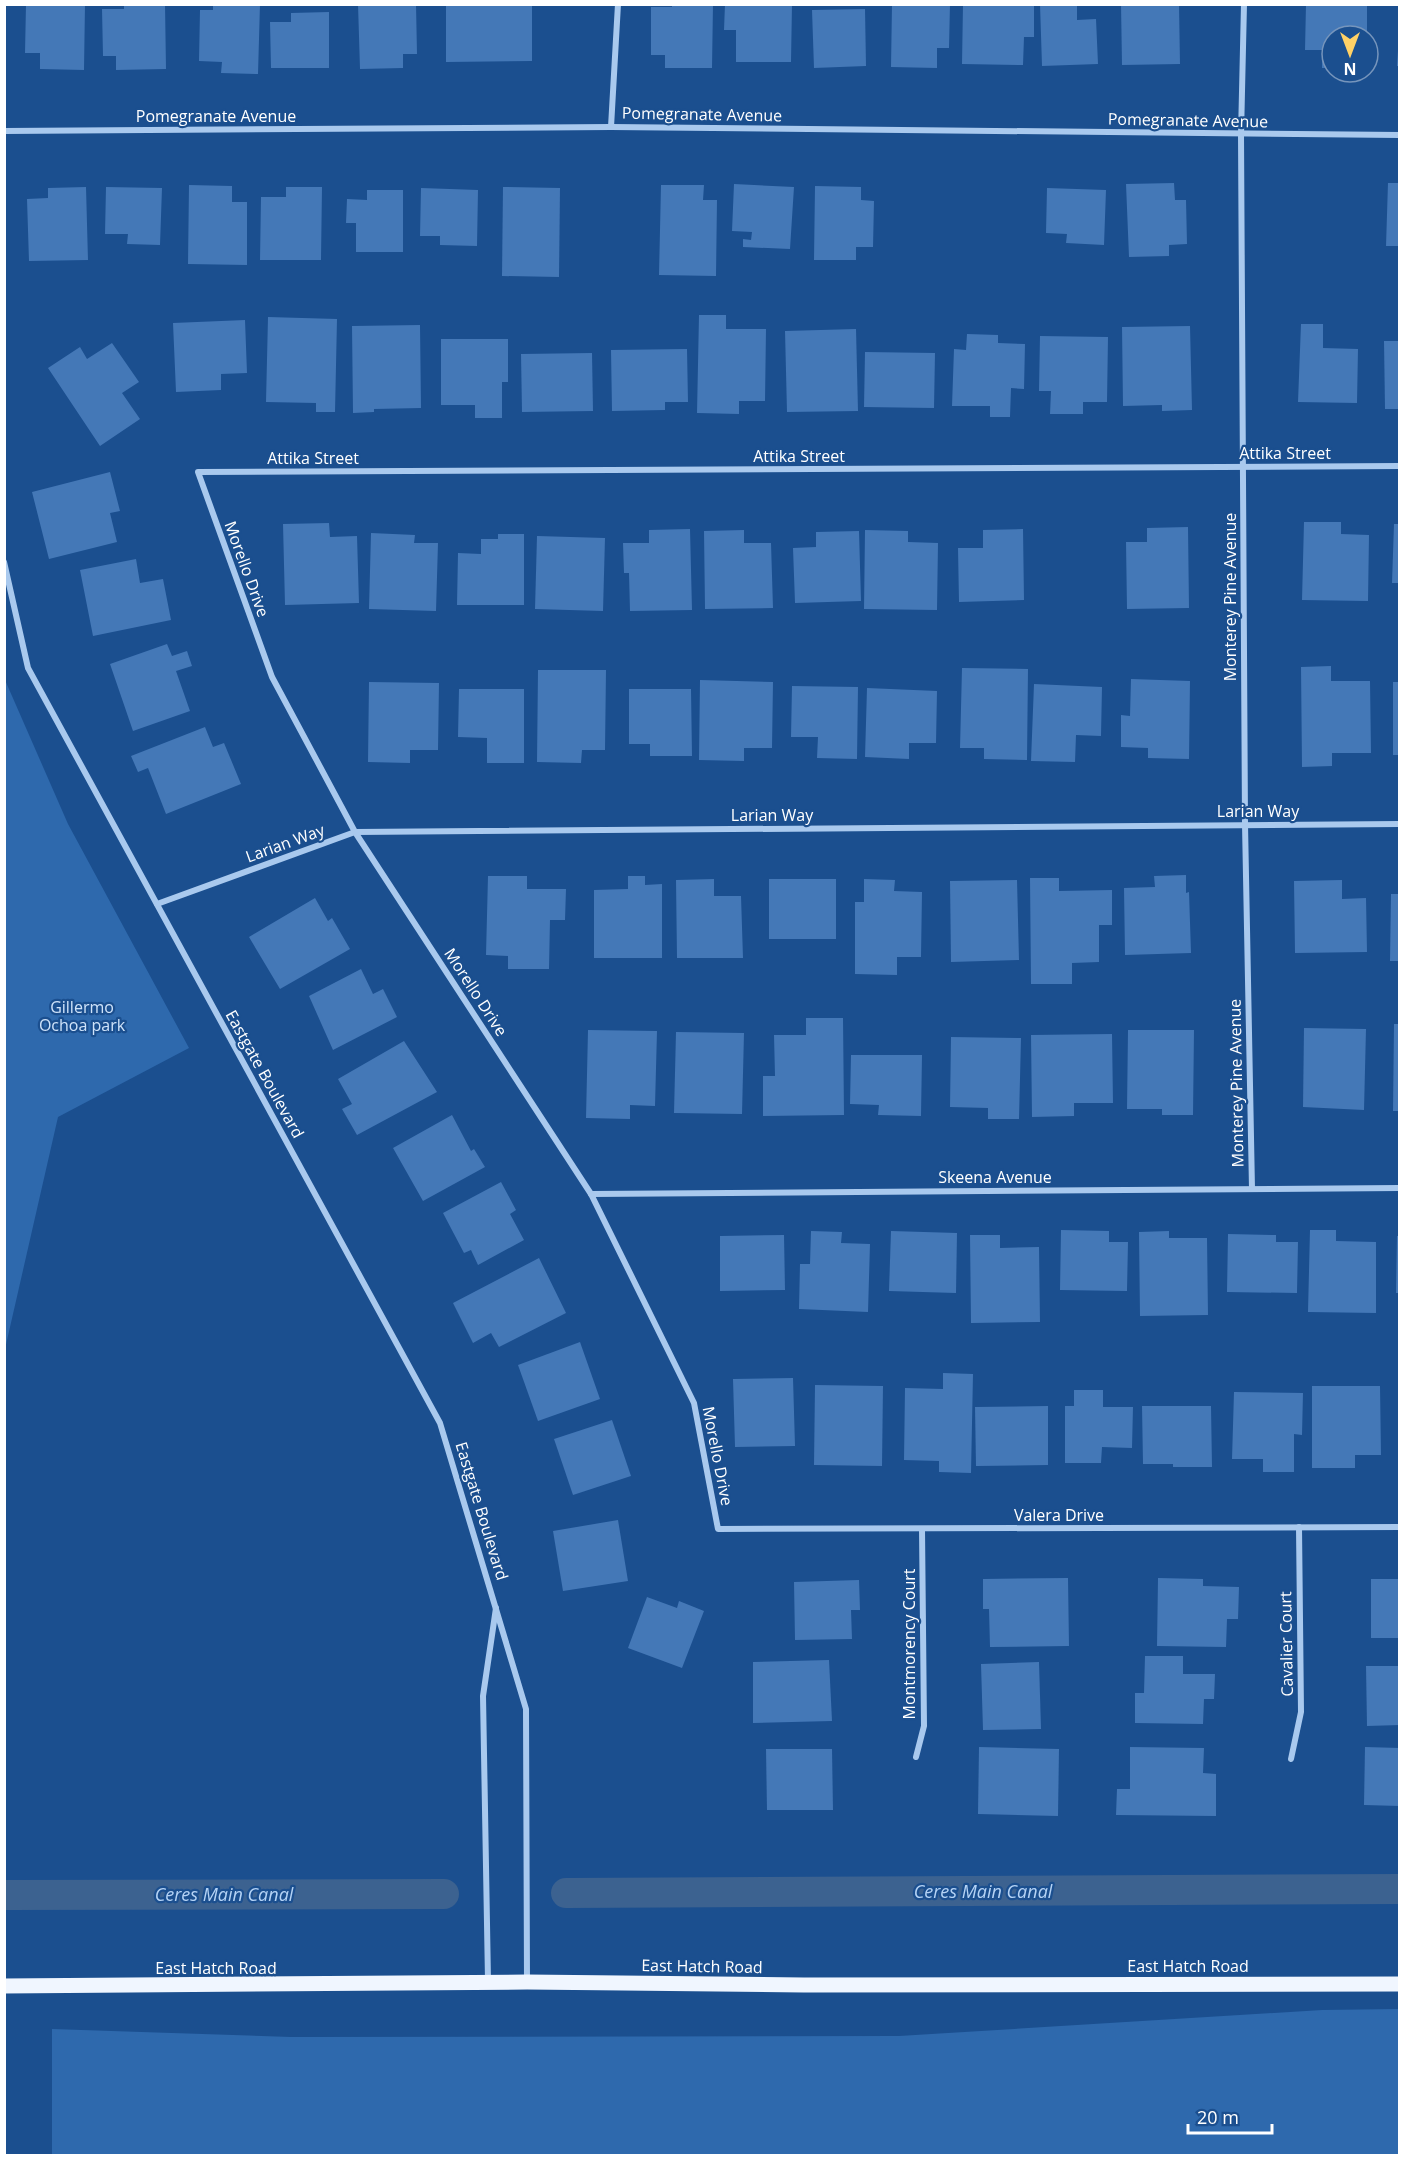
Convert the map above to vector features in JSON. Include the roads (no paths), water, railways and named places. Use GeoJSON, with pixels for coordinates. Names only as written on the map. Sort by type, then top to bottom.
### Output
{"type":"FeatureCollection","features":[{"type":"Feature","properties":{"kind":"main road","name":"East Hatch Road"},"geometry":{"type":"LineString","coordinates":[[4,1986],[527,1982],[804,1985],[1400,1984]]}},
{"type":"Feature","properties":{"kind":"street"},"geometry":{"type":"LineString","coordinates":[[611,127],[618,4]]}},
{"type":"Feature","properties":{"kind":"street","name":"Monterey Pine Avenue"},"geometry":{"type":"LineString","coordinates":[[1244,4],[1241,135],[1245,824],[1252,1189]]}},
{"type":"Feature","properties":{"kind":"street","name":"Pomegranate Avenue"},"geometry":{"type":"LineString","coordinates":[[4,131],[611,127],[1400,135]]}},
{"type":"Feature","properties":{"kind":"street","name":"Attika Street"},"geometry":{"type":"LineString","coordinates":[[198,472],[1400,466]]}},
{"type":"Feature","properties":{"kind":"street","name":"Morello Drive"},"geometry":{"type":"LineString","coordinates":[[198,472],[272,678],[355,832],[591,1194],[694,1403],[718,1529]]}},
{"type":"Feature","properties":{"kind":"street","name":"Eastgate Boulevard"},"geometry":{"type":"LineString","coordinates":[[4,562],[28,668],[440,1423],[526,1709],[527,1982]]}},
{"type":"Feature","properties":{"kind":"street","name":"Larian Way"},"geometry":{"type":"LineString","coordinates":[[157,904],[355,832],[1400,824]]}},
{"type":"Feature","properties":{"kind":"street","name":"Skeena Avenue"},"geometry":{"type":"LineString","coordinates":[[591,1194],[1400,1188]]}},
{"type":"Feature","properties":{"kind":"street","name":"Cavalier Court"},"geometry":{"type":"LineString","coordinates":[[1291,1759],[1301,1712],[1299,1527]]}},
{"type":"Feature","properties":{"kind":"street","name":"Valera Drive"},"geometry":{"type":"LineString","coordinates":[[718,1529],[1400,1527]]}},
{"type":"Feature","properties":{"kind":"street","name":"Montmorency Court"},"geometry":{"type":"LineString","coordinates":[[916,1757],[924,1726],[922,1529]]}},
{"type":"Feature","properties":{"kind":"street","name":"Eastgate Boulevard"},"geometry":{"type":"LineString","coordinates":[[488,1983],[483,1696],[496,1604]]}},
{"type":"Feature","properties":{"kind":"waterway","name":"Ceres Main Canal"},"geometry":{"type":"LineString","coordinates":[[566,1893],[1400,1889]]}},
{"type":"Feature","properties":{"kind":"waterway","name":"Ceres Main Canal"},"geometry":{"type":"LineString","coordinates":[[4,1895],[444,1894]]}},
{"type":"Feature","properties":{"kind":"park label","name":"Gillermo Ochoa park"},"geometry":{"type":"Point","coordinates":[82,1016]}}]}
